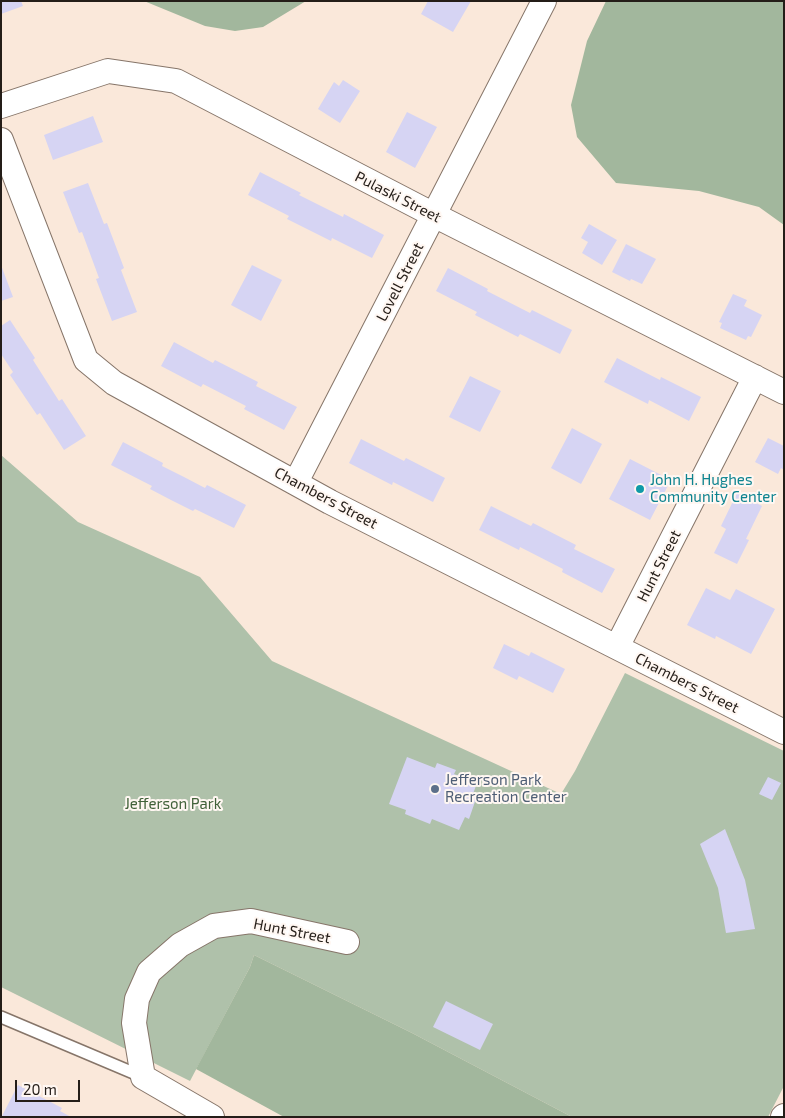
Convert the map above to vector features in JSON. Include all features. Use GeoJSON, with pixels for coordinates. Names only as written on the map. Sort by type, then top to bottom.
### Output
{"type":"FeatureCollection","features":[{"type":"Feature","properties":{"kind":"street","name":"Lovell Street"},"geometry":{"type":"LineString","coordinates":[[296,482],[544,1]]}},
{"type":"Feature","properties":{"kind":"street","name":"Pulaski Street"},"geometry":{"type":"LineString","coordinates":[[1,106],[108,71],[176,81],[434,215],[784,392]]}},
{"type":"Feature","properties":{"kind":"street","name":"Chambers Street"},"geometry":{"type":"LineString","coordinates":[[1,140],[86,360],[114,382],[330,502],[784,732]]}},
{"type":"Feature","properties":{"kind":"street","name":"Hunt Street"},"geometry":{"type":"LineString","coordinates":[[618,647],[755,377]]}},
{"type":"Feature","properties":{"kind":"street","name":"Hunt Street"},"geometry":{"type":"LineString","coordinates":[[143,1077],[134,1023],[138,998],[150,972],[180,945],[214,926],[251,922],[348,942]]}},
{"type":"Feature","properties":{"kind":"street"},"geometry":{"type":"LineString","coordinates":[[143,1077],[212,1117]]}},
{"type":"Feature","properties":{"kind":"lane"},"geometry":{"type":"LineString","coordinates":[[1,1017],[143,1077]]}},
{"type":"Feature","properties":{"kind":"green space"},"geometry":{"type":"Polygon","coordinates":[[[144,1],[306,1],[263,27],[235,31],[205,26],[144,1]]]}},
{"type":"Feature","properties":{"kind":"green space"},"geometry":{"type":"Polygon","coordinates":[[[606,1],[784,1],[784,225],[759,207],[699,191],[616,183],[577,137],[571,105],[587,41],[606,1]]]}},
{"type":"Feature","properties":{"kind":"green space","name":"Jefferson Park"},"geometry":{"type":"Polygon","coordinates":[[[1,455],[78,522],[200,577],[272,661],[561,794],[575,771],[625,673],[784,751],[784,1086],[768,1117],[572,1117],[412,1033],[254,955],[250,967],[190,1081],[1,987],[1,455]]]}},
{"type":"Feature","properties":{"kind":"green space"},"geometry":{"type":"Polygon","coordinates":[[[254,955],[412,1033],[572,1117],[284,1117],[196,1069],[250,967],[254,955]]]}},
{"type":"Feature","properties":{"kind":"building"},"geometry":{"type":"Polygon","coordinates":[[[1,1],[21,1],[23,6],[1,14],[1,1]]]}},
{"type":"Feature","properties":{"kind":"building"},"geometry":{"type":"Polygon","coordinates":[[[428,1],[471,1],[453,32],[421,14],[428,1]]]}},
{"type":"Feature","properties":{"kind":"building"},"geometry":{"type":"Polygon","coordinates":[[[343,80],[360,91],[340,123],[318,109],[334,82],[339,86],[343,80]]]}},
{"type":"Feature","properties":{"kind":"building"},"geometry":{"type":"Polygon","coordinates":[[[407,112],[437,127],[415,168],[386,152],[407,112]]]}},
{"type":"Feature","properties":{"kind":"building"},"geometry":{"type":"Polygon","coordinates":[[[93,116],[103,142],[53,160],[44,135],[93,116]]]}},
{"type":"Feature","properties":{"kind":"building"},"geometry":{"type":"Polygon","coordinates":[[[260,172],[301,193],[299,195],[343,217],[344,214],[384,235],[372,258],[332,238],[331,241],[287,219],[289,216],[248,195],[260,172]]]}},
{"type":"Feature","properties":{"kind":"building"},"geometry":{"type":"Polygon","coordinates":[[[88,183],[104,224],[107,223],[124,268],[121,270],[137,312],[112,321],[96,279],[99,278],[82,232],[79,233],[63,192],[88,183]]]}},
{"type":"Feature","properties":{"kind":"building"},"geometry":{"type":"Polygon","coordinates":[[[589,224],[617,240],[602,265],[582,253],[588,242],[581,238],[589,224]]]}},
{"type":"Feature","properties":{"kind":"building"},"geometry":{"type":"Polygon","coordinates":[[[626,244],[656,259],[642,284],[631,279],[630,281],[612,272],[626,244]]]}},
{"type":"Feature","properties":{"kind":"building"},"geometry":{"type":"Polygon","coordinates":[[[1,265],[13,297],[1,301],[1,265]]]}},
{"type":"Feature","properties":{"kind":"building"},"geometry":{"type":"Polygon","coordinates":[[[252,265],[282,280],[261,321],[231,305],[252,265]]]}},
{"type":"Feature","properties":{"kind":"building"},"geometry":{"type":"Polygon","coordinates":[[[448,268],[530,313],[532,310],[572,330],[560,354],[520,334],[518,337],[475,315],[477,312],[436,291],[448,268]]]}},
{"type":"Feature","properties":{"kind":"building"},"geometry":{"type":"Polygon","coordinates":[[[733,294],[747,300],[744,306],[762,315],[751,337],[748,336],[746,340],[720,328],[722,323],[719,322],[733,294]]]}},
{"type":"Feature","properties":{"kind":"building"},"geometry":{"type":"Polygon","coordinates":[[[10,320],[35,358],[33,360],[59,401],[62,399],[86,436],[64,450],[40,413],[37,415],[10,375],[13,372],[1,354],[1,326],[10,320]]]}},
{"type":"Feature","properties":{"kind":"building"},"geometry":{"type":"Polygon","coordinates":[[[174,342],[213,363],[215,360],[258,382],[256,386],[297,407],[284,430],[244,409],[246,406],[203,384],[201,387],[161,366],[174,342]]]}},
{"type":"Feature","properties":{"kind":"building"},"geometry":{"type":"Polygon","coordinates":[[[617,358],[660,380],[661,377],[701,397],[689,421],[649,400],[648,404],[604,382],[617,358]]]}},
{"type":"Feature","properties":{"kind":"building"},"geometry":{"type":"Polygon","coordinates":[[[470,376],[501,391],[480,432],[449,417],[470,376]]]}},
{"type":"Feature","properties":{"kind":"building"},"geometry":{"type":"Polygon","coordinates":[[[572,428],[602,444],[581,484],[551,468],[572,428]]]}},
{"type":"Feature","properties":{"kind":"building"},"geometry":{"type":"Polygon","coordinates":[[[768,438],[784,446],[784,470],[781,468],[778,474],[755,462],[768,438]]]}},
{"type":"Feature","properties":{"kind":"building"},"geometry":{"type":"Polygon","coordinates":[[[361,439],[404,461],[406,458],[445,478],[433,502],[393,482],[392,485],[349,463],[361,439]]]}},
{"type":"Feature","properties":{"kind":"building"},"geometry":{"type":"Polygon","coordinates":[[[123,442],[163,463],[162,466],[205,488],[207,485],[246,505],[234,528],[195,509],[193,511],[171,500],[150,489],[152,486],[111,465],[123,442]]]}},
{"type":"Feature","properties":{"kind":"building","name":"John H. Hughes Community Center"},"geometry":{"type":"Polygon","coordinates":[[[630,459],[671,480],[650,520],[609,499],[630,459]]]}},
{"type":"Feature","properties":{"kind":"building"},"geometry":{"type":"Polygon","coordinates":[[[737,493],[762,506],[746,539],[749,540],[737,564],[714,553],[726,529],[721,526],[737,493]]]}},
{"type":"Feature","properties":{"kind":"building"},"geometry":{"type":"Polygon","coordinates":[[[491,506],[531,526],[533,523],[576,545],[574,549],[615,569],[602,593],[562,572],[563,569],[520,547],[519,550],[479,530],[491,506]]]}},
{"type":"Feature","properties":{"kind":"building"},"geometry":{"type":"Polygon","coordinates":[[[706,588],[730,600],[736,589],[775,609],[751,654],[716,636],[715,639],[687,625],[706,588]]]}},
{"type":"Feature","properties":{"kind":"building"},"geometry":{"type":"Polygon","coordinates":[[[504,644],[529,656],[531,652],[565,669],[553,693],[519,676],[517,680],[493,668],[504,644]]]}},
{"type":"Feature","properties":{"kind":"building","name":"Jefferson Park Recreation Center"},"geometry":{"type":"Polygon","coordinates":[[[407,757],[435,768],[437,763],[456,770],[454,774],[477,783],[473,794],[477,796],[469,819],[465,817],[459,830],[432,819],[430,824],[405,814],[406,810],[389,804],[407,757]]]}},
{"type":"Feature","properties":{"kind":"building"},"geometry":{"type":"Polygon","coordinates":[[[768,777],[781,783],[772,800],[759,794],[768,777]]]}},
{"type":"Feature","properties":{"kind":"building"},"geometry":{"type":"Polygon","coordinates":[[[725,829],[745,880],[755,929],[726,933],[718,888],[700,844],[725,829]]]}},
{"type":"Feature","properties":{"kind":"building"},"geometry":{"type":"Polygon","coordinates":[[[446,1001],[493,1024],[480,1050],[433,1027],[446,1001]]]}},
{"type":"Feature","properties":{"kind":"building"},"geometry":{"type":"Polygon","coordinates":[[[18,1085],[62,1108],[60,1111],[71,1117],[2,1116],[18,1085]]]}},
{"type":"Feature","properties":{"kind":"place","name":"John H. Hughes Community Center"},"geometry":{"type":"Point","coordinates":[640,489]}},
{"type":"Feature","properties":{"kind":"place","name":"Jefferson Park Recreation Center"},"geometry":{"type":"Point","coordinates":[435,789]}}]}
